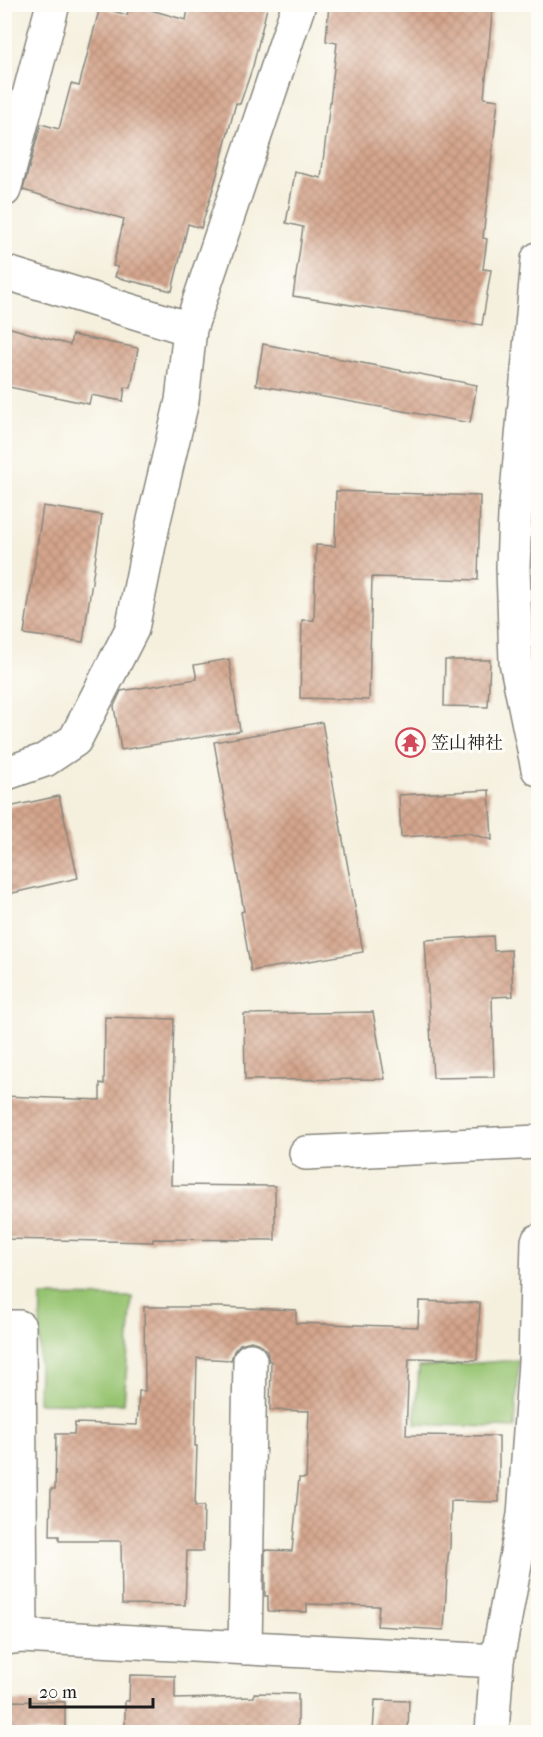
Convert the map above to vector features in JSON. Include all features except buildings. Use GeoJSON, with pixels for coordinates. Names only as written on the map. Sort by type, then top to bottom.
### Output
{"type":"FeatureCollection","features":[{"type":"Feature","properties":{"kind":"street"},"geometry":{"type":"LineString","coordinates":[[4,190],[53,4]]}},
{"type":"Feature","properties":{"kind":"street"},"geometry":{"type":"LineString","coordinates":[[4,774],[45,760],[75,740],[132,629],[154,520],[182,401],[190,329],[299,4]]}},
{"type":"Feature","properties":{"kind":"street"},"geometry":{"type":"LineString","coordinates":[[538,259],[515,515],[526,566],[516,662],[538,769]]}},
{"type":"Feature","properties":{"kind":"street"},"geometry":{"type":"LineString","coordinates":[[4,272],[190,329]]}},
{"type":"Feature","properties":{"kind":"street"},"geometry":{"type":"LineString","coordinates":[[306,1153],[538,1142]]}},
{"type":"Feature","properties":{"kind":"street"},"geometry":{"type":"LineString","coordinates":[[492,1732],[496,1660],[524,1515],[536,1362],[538,1241]]}},
{"type":"Feature","properties":{"kind":"street"},"geometry":{"type":"LineString","coordinates":[[4,1327],[19,1327],[13,1637],[496,1660]]}},
{"type":"Feature","properties":{"kind":"street"},"geometry":{"type":"LineString","coordinates":[[245,1648],[250,1360]]}},
{"type":"Feature","properties":{"kind":"green space"},"geometry":{"type":"Polygon","coordinates":[[[41,1296],[132,1297],[124,1404],[38,1403],[41,1296]]]}},
{"type":"Feature","properties":{"kind":"green space"},"geometry":{"type":"Polygon","coordinates":[[[519,1360],[515,1428],[415,1424],[419,1367],[519,1360]]]}},
{"type":"Feature","properties":{"kind":"place","name":"笠山神社"},"geometry":{"type":"Point","coordinates":[410,743]}}]}
